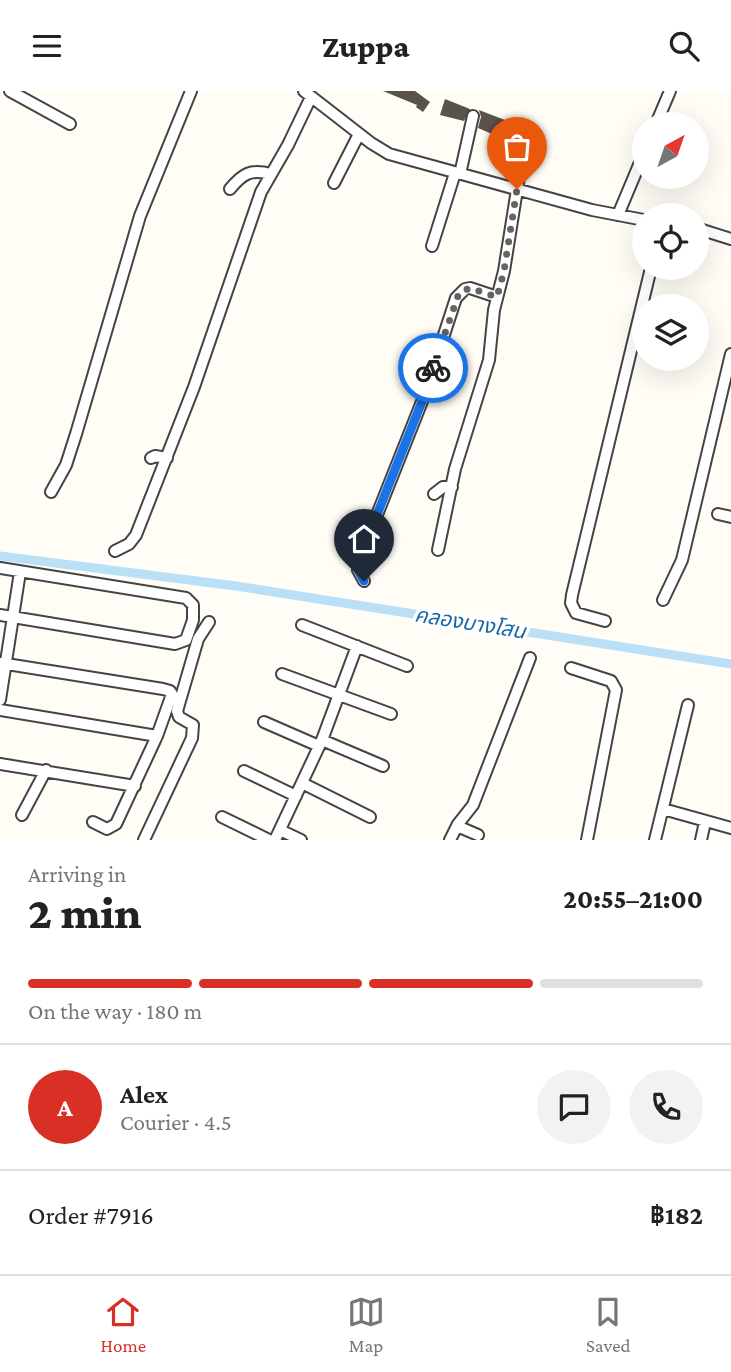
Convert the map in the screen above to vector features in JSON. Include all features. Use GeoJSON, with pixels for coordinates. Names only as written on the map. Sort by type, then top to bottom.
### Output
{"type":"FeatureCollection","features":[{"type":"Feature","properties":{"kind":"street"},"geometry":{"type":"LineString","coordinates":[[10,91],[70,124]]}},
{"type":"Feature","properties":{"kind":"street"},"geometry":{"type":"LineString","coordinates":[[51,492],[66,465],[76,434],[140,216],[191,91]]}},
{"type":"Feature","properties":{"kind":"street"},"geometry":{"type":"LineString","coordinates":[[661,112],[670,91]]}},
{"type":"Feature","properties":{"kind":"street"},"geometry":{"type":"LineString","coordinates":[[115,551],[129,544],[136,535],[167,458],[261,192],[308,94],[389,154],[632,218]]}},
{"type":"Feature","properties":{"kind":"street"},"geometry":{"type":"LineString","coordinates":[[432,246],[458,174],[473,116]]}},
{"type":"Feature","properties":{"kind":"street"},"geometry":{"type":"LineString","coordinates":[[334,183],[359,134]]}},
{"type":"Feature","properties":{"kind":"street"},"geometry":{"type":"LineString","coordinates":[[438,550],[452,487],[489,361],[494,310],[504,271],[517,189],[526,157]]}},
{"type":"Feature","properties":{"kind":"street"},"geometry":{"type":"LineString","coordinates":[[230,189],[246,173],[259,171],[271,174]]}},
{"type":"Feature","properties":{"kind":"street"},"geometry":{"type":"LineString","coordinates":[[618,215],[632,182]]}},
{"type":"Feature","properties":{"kind":"street"},"geometry":{"type":"LineString","coordinates":[[709,232],[731,239]]}},
{"type":"Feature","properties":{"kind":"street"},"geometry":{"type":"LineString","coordinates":[[605,621],[576,613],[571,603],[572,595],[648,280]]}},
{"type":"Feature","properties":{"kind":"street"},"geometry":{"type":"LineString","coordinates":[[364,581],[358,570],[361,555],[423,399],[456,298],[470,288],[497,297]]}},
{"type":"Feature","properties":{"kind":"street"},"geometry":{"type":"LineString","coordinates":[[663,600],[682,561],[731,354]]}},
{"type":"Feature","properties":{"kind":"street"},"geometry":{"type":"LineString","coordinates":[[151,458],[167,458]]}},
{"type":"Feature","properties":{"kind":"street"},"geometry":{"type":"LineString","coordinates":[[434,494],[443,487],[452,487]]}},
{"type":"Feature","properties":{"kind":"street"},"geometry":{"type":"LineString","coordinates":[[718,514],[731,517]]}},
{"type":"Feature","properties":{"kind":"street"},"geometry":{"type":"LineString","coordinates":[[0,568],[186,598],[193,605],[193,620],[186,640],[176,644],[0,615]]}},
{"type":"Feature","properties":{"kind":"street"},"geometry":{"type":"LineString","coordinates":[[0,700],[2,663],[20,572]]}},
{"type":"Feature","properties":{"kind":"street"},"geometry":{"type":"LineString","coordinates":[[144,840],[192,738],[192,725],[178,717],[177,711],[198,639],[209,622]]}},
{"type":"Feature","properties":{"kind":"street"},"geometry":{"type":"LineString","coordinates":[[302,625],[407,666]]}},
{"type":"Feature","properties":{"kind":"street"},"geometry":{"type":"LineString","coordinates":[[301,840],[278,835],[320,743],[357,646]]}},
{"type":"Feature","properties":{"kind":"street"},"geometry":{"type":"LineString","coordinates":[[450,840],[473,805],[530,658]]}},
{"type":"Feature","properties":{"kind":"street"},"geometry":{"type":"LineString","coordinates":[[2,663],[167,689],[173,694],[135,786],[114,827],[107,829],[93,822]]}},
{"type":"Feature","properties":{"kind":"street"},"geometry":{"type":"LineString","coordinates":[[572,668],[611,681],[616,690],[587,840]]}},
{"type":"Feature","properties":{"kind":"street"},"geometry":{"type":"LineString","coordinates":[[282,674],[391,714]]}},
{"type":"Feature","properties":{"kind":"street"},"geometry":{"type":"LineString","coordinates":[[655,840],[688,705]]}},
{"type":"Feature","properties":{"kind":"street"},"geometry":{"type":"LineString","coordinates":[[0,710],[157,736]]}},
{"type":"Feature","properties":{"kind":"street"},"geometry":{"type":"LineString","coordinates":[[264,722],[383,766]]}},
{"type":"Feature","properties":{"kind":"street"},"geometry":{"type":"LineString","coordinates":[[0,764],[135,786]]}},
{"type":"Feature","properties":{"kind":"street"},"geometry":{"type":"LineString","coordinates":[[22,815],[46,770]]}},
{"type":"Feature","properties":{"kind":"street"},"geometry":{"type":"LineString","coordinates":[[244,771],[296,796]]}},
{"type":"Feature","properties":{"kind":"street"},"geometry":{"type":"LineString","coordinates":[[302,783],[370,817]]}},
{"type":"Feature","properties":{"kind":"street"},"geometry":{"type":"LineString","coordinates":[[663,809],[731,828]]}},
{"type":"Feature","properties":{"kind":"street"},"geometry":{"type":"LineString","coordinates":[[222,817],[269,840]]}},
{"type":"Feature","properties":{"kind":"street"},"geometry":{"type":"LineString","coordinates":[[701,840],[705,822]]}},
{"type":"Feature","properties":{"kind":"street"},"geometry":{"type":"LineString","coordinates":[[457,826],[478,835]]}},
{"type":"Feature","properties":{"kind":"building"},"geometry":{"type":"Polygon","coordinates":[[[383,91],[415,91],[430,102],[423,112],[417,105],[383,91]]]}},
{"type":"Feature","properties":{"kind":"building"},"geometry":{"type":"Polygon","coordinates":[[[445,99],[470,109],[464,121],[440,115],[445,99]]]}},
{"type":"Feature","properties":{"kind":"building"},"geometry":{"type":"Polygon","coordinates":[[[479,110],[510,122],[503,138],[498,140],[478,128],[481,117],[479,110]]]}},
{"type":"Feature","properties":{"kind":"waterway","name":"คลองบางโสน"},"geometry":{"type":"LineString","coordinates":[[0,556],[236,586],[731,664]]}},
{"type":"Feature","properties":{"kind":"way so far"},"geometry":{"type":"LineString","coordinates":[[433,368],[459,293],[470,288],[497,297],[504,271],[517,189]]}},
{"type":"Feature","properties":{"kind":"route"},"geometry":{"type":"LineString","coordinates":[[364,581],[358,570],[361,555],[433,368]]}}]}
